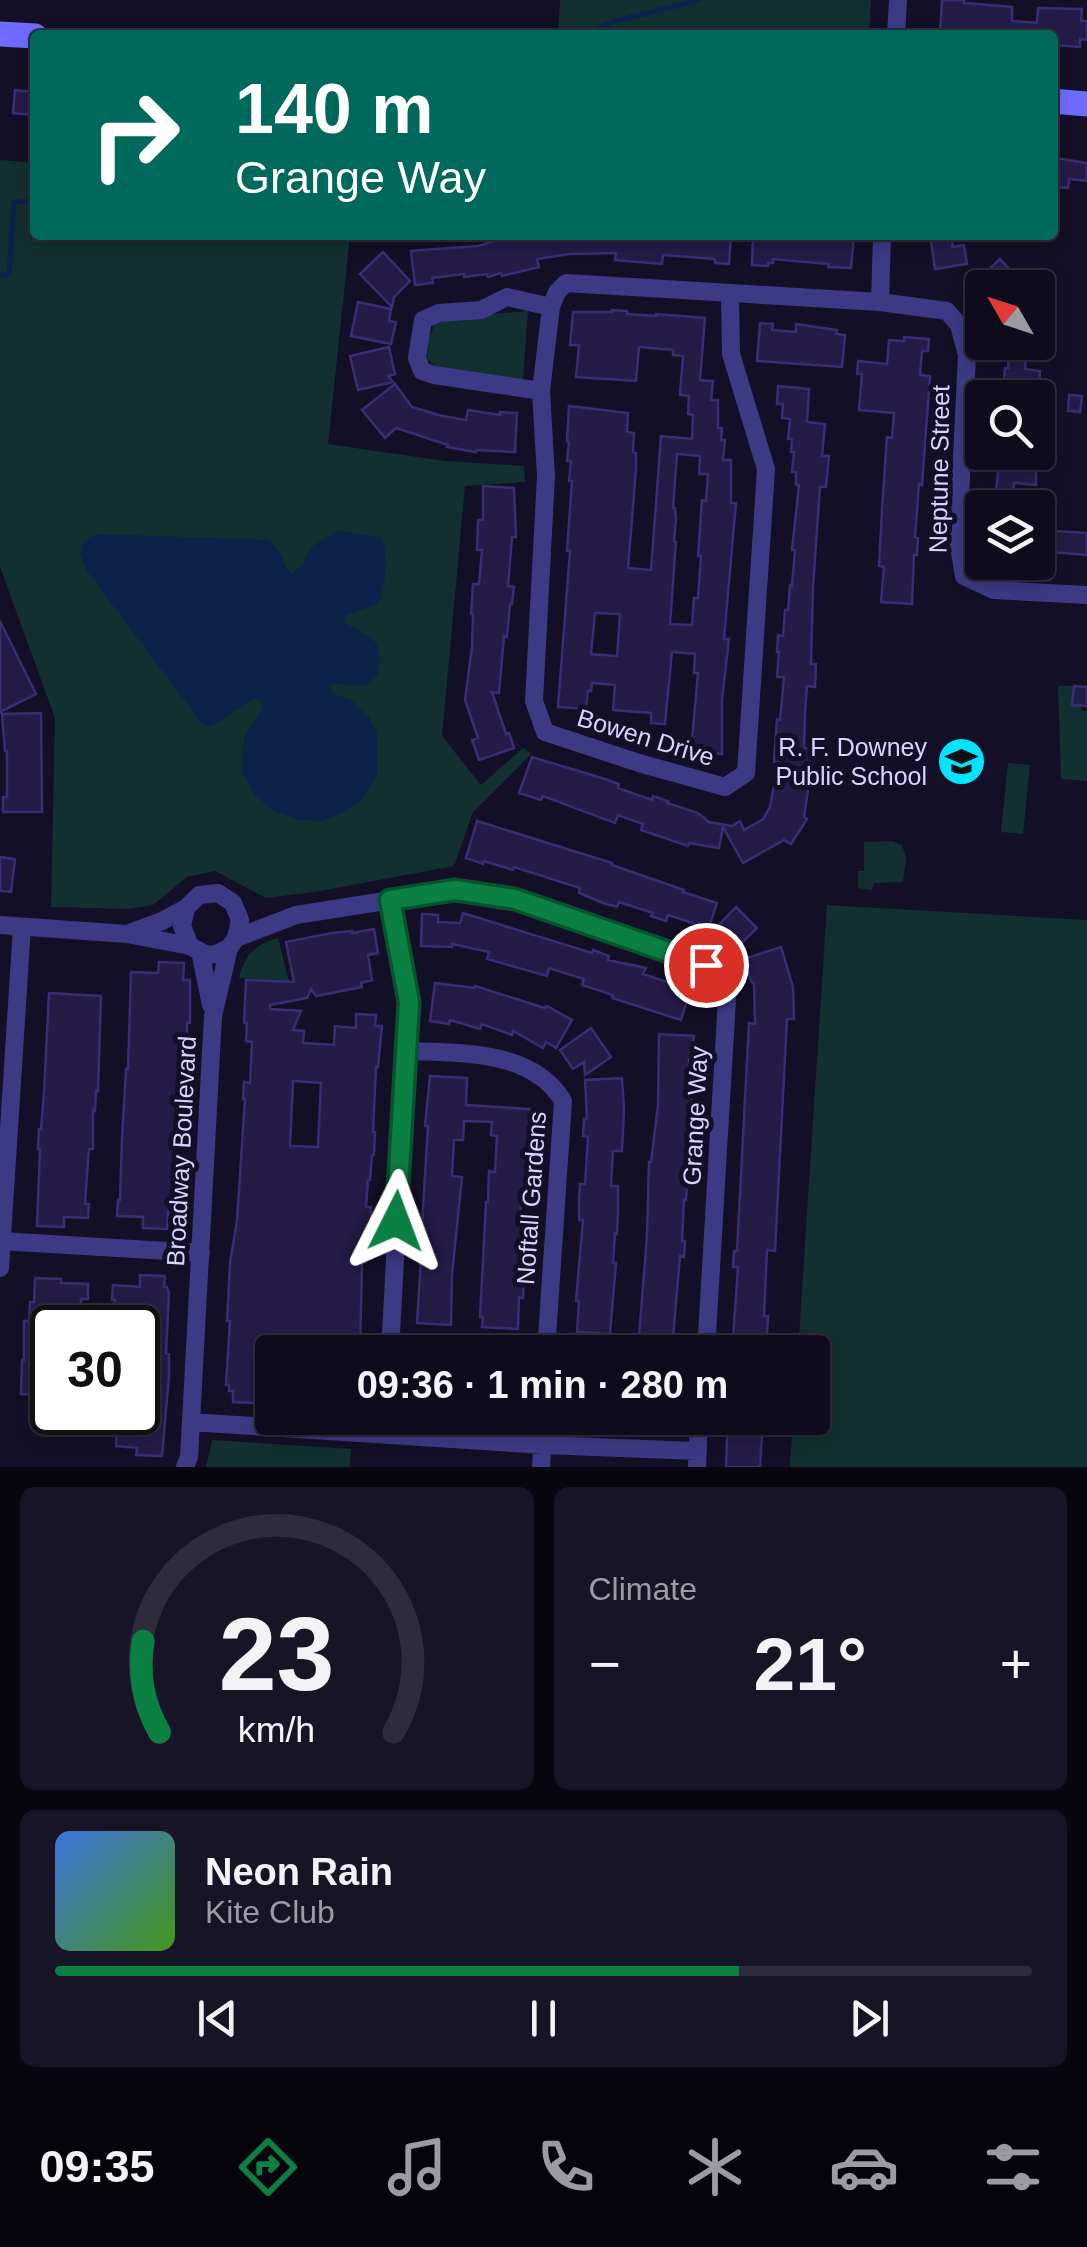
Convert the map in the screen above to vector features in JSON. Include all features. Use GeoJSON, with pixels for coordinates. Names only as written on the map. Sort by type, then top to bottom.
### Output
{"type":"FeatureCollection","features":[{"type":"Feature","properties":{"kind":"street"},"geometry":{"type":"LineString","coordinates":[[896,30],[898,0]]}},
{"type":"Feature","properties":{"kind":"street"},"geometry":{"type":"LineString","coordinates":[[0,34],[30,36]]}},
{"type":"Feature","properties":{"kind":"street"},"geometry":{"type":"LineString","coordinates":[[1058,102],[1087,104]]}},
{"type":"Feature","properties":{"kind":"street"},"geometry":{"type":"LineString","coordinates":[[541,391],[422,371],[418,358],[423,320],[439,313],[480,310],[507,297],[551,308],[557,292],[566,283],[880,302],[882,240]]}},
{"type":"Feature","properties":{"kind":"street","name":"Bowen Drive"},"geometry":{"type":"LineString","coordinates":[[551,308],[541,391],[546,476],[534,701],[546,732],[725,787],[746,774],[766,469],[730,354],[730,294]]}},
{"type":"Feature","properties":{"kind":"street","name":"Neptune Street"},"geometry":{"type":"LineString","coordinates":[[880,302],[948,311],[959,325],[967,356],[958,540],[964,576],[994,590],[1087,595]]}},
{"type":"Feature","properties":{"kind":"street","name":"Grange Way"},"geometry":{"type":"LineString","coordinates":[[232,943],[296,915],[455,890],[515,899],[698,960],[717,973],[724,982],[727,999],[707,1335]]}},
{"type":"Feature","properties":{"kind":"street"},"geometry":{"type":"LineString","coordinates":[[127,934],[186,908],[199,895],[218,893],[260,915],[286,920]]}},
{"type":"Feature","properties":{"kind":"street"},"geometry":{"type":"LineString","coordinates":[[390,900],[409,1002],[391,1335]]}},
{"type":"Feature","properties":{"kind":"street"},"geometry":{"type":"LineString","coordinates":[[0,926],[127,934],[195,948],[207,955],[232,943],[240,920],[234,903]]}},
{"type":"Feature","properties":{"kind":"street"},"geometry":{"type":"LineString","coordinates":[[186,908],[182,926],[195,948]]}},
{"type":"Feature","properties":{"kind":"street"},"geometry":{"type":"LineString","coordinates":[[0,1268],[6,1086],[22,928]]}},
{"type":"Feature","properties":{"kind":"street","name":"Broadway Boulevard"},"geometry":{"type":"LineString","coordinates":[[185,1467],[192,1422],[213,1016],[232,943]]}},
{"type":"Feature","properties":{"kind":"street","name":"Broadway Boulevard"},"geometry":{"type":"LineString","coordinates":[[195,948],[213,1016]]}},
{"type":"Feature","properties":{"kind":"street","name":"Noftall Gardens"},"geometry":{"type":"LineString","coordinates":[[405,1050],[464,1054],[532,1069],[555,1088],[563,1101],[547,1335]]}},
{"type":"Feature","properties":{"kind":"street"},"geometry":{"type":"LineString","coordinates":[[1,1241],[201,1253]]}},
{"type":"Feature","properties":{"kind":"street"},"geometry":{"type":"LineString","coordinates":[[192,1422],[255,1423]]}},
{"type":"Feature","properties":{"kind":"street"},"geometry":{"type":"LineString","coordinates":[[460,1435],[698,1459]]}},
{"type":"Feature","properties":{"kind":"street"},"geometry":{"type":"LineString","coordinates":[[542,1467],[543,1435]]}},
{"type":"Feature","properties":{"kind":"green space"},"geometry":{"type":"Polygon","coordinates":[[[560,0],[871,0],[869,30],[558,30],[560,0]]]}},
{"type":"Feature","properties":{"kind":"green space"},"geometry":{"type":"Polygon","coordinates":[[[0,160],[30,163],[30,240],[349,240],[328,444],[445,461],[524,466],[525,482],[465,486],[442,736],[481,785],[523,748],[531,754],[473,812],[454,866],[266,898],[215,871],[187,877],[153,905],[128,909],[51,907],[55,718],[0,567],[0,160]]]}},
{"type":"Feature","properties":{"kind":"green space"},"geometry":{"type":"Polygon","coordinates":[[[528,311],[523,380],[440,370],[427,359],[434,325],[450,318],[528,311]]]}},
{"type":"Feature","properties":{"kind":"green space"},"geometry":{"type":"Polygon","coordinates":[[[1058,686],[1074,686],[1073,704],[1087,711],[1087,781],[1061,779],[1058,686]]]}},
{"type":"Feature","properties":{"kind":"green space"},"geometry":{"type":"Polygon","coordinates":[[[1008,763],[1030,765],[1023,834],[1001,832],[1008,763]]]}},
{"type":"Feature","properties":{"kind":"green space"},"geometry":{"type":"Polygon","coordinates":[[[892,841],[902,845],[906,858],[903,882],[874,883],[872,890],[858,888],[858,871],[864,871],[864,842],[892,841]]]}},
{"type":"Feature","properties":{"kind":"green space"},"geometry":{"type":"Polygon","coordinates":[[[827,905],[1087,920],[1087,1467],[790,1467],[792,1435],[830,1435],[830,1335],[799,1335],[827,905]]]}},
{"type":"Feature","properties":{"kind":"green space"},"geometry":{"type":"Polygon","coordinates":[[[278,938],[289,981],[239,978],[252,952],[278,938]]]}},
{"type":"Feature","properties":{"kind":"green space"},"geometry":{"type":"Polygon","coordinates":[[[212,1440],[351,1449],[350,1467],[206,1467],[212,1440]]]}},
{"type":"Feature","properties":{"kind":"water"},"geometry":{"type":"Polygon","coordinates":[[[336,531],[382,537],[384,546],[386,570],[378,604],[348,614],[344,622],[378,646],[378,675],[365,686],[329,687],[369,717],[377,733],[377,776],[363,798],[346,811],[323,821],[299,820],[275,812],[255,795],[242,772],[244,736],[263,702],[255,698],[211,727],[203,725],[87,571],[80,554],[84,540],[98,534],[269,540],[293,574],[314,545],[336,531]]]}},
{"type":"Feature","properties":{"kind":"building"},"geometry":{"type":"Polygon","coordinates":[[[942,0],[964,0],[1012,7],[1012,21],[1037,23],[1038,8],[1082,9],[1081,21],[1087,21],[1087,40],[1080,39],[1080,47],[1058,45],[1058,30],[940,30],[942,0]]]}},
{"type":"Feature","properties":{"kind":"building"},"geometry":{"type":"Polygon","coordinates":[[[15,90],[30,92],[30,115],[13,113],[15,90]]]}},
{"type":"Feature","properties":{"kind":"building"},"geometry":{"type":"Polygon","coordinates":[[[1058,158],[1087,163],[1087,181],[1069,179],[1068,188],[1058,187],[1058,158]]]}},
{"type":"Feature","properties":{"kind":"building"},"geometry":{"type":"Polygon","coordinates":[[[498,240],[731,240],[729,264],[715,263],[715,259],[663,255],[662,264],[615,260],[616,253],[570,254],[537,259],[539,267],[502,276],[464,274],[432,278],[433,283],[415,285],[411,251],[478,246],[498,240]]]}},
{"type":"Feature","properties":{"kind":"building"},"geometry":{"type":"Polygon","coordinates":[[[753,240],[854,240],[851,268],[773,259],[768,266],[752,265],[753,240]]]}},
{"type":"Feature","properties":{"kind":"building"},"geometry":{"type":"Polygon","coordinates":[[[931,240],[953,240],[952,247],[964,245],[967,264],[935,269],[931,240]]]}},
{"type":"Feature","properties":{"kind":"building"},"geometry":{"type":"Polygon","coordinates":[[[383,252],[410,281],[394,297],[392,307],[360,274],[383,252]]]}},
{"type":"Feature","properties":{"kind":"building"},"geometry":{"type":"Polygon","coordinates":[[[1000,259],[1010,270],[988,270],[1000,259]]]}},
{"type":"Feature","properties":{"kind":"building"},"geometry":{"type":"Polygon","coordinates":[[[358,302],[391,309],[389,321],[396,322],[391,344],[351,336],[358,302]]]}},
{"type":"Feature","properties":{"kind":"building"},"geometry":{"type":"Polygon","coordinates":[[[573,312],[705,318],[700,380],[713,381],[711,400],[718,400],[718,428],[722,428],[721,440],[725,440],[723,460],[731,460],[731,503],[736,503],[724,639],[729,639],[722,700],[722,754],[691,751],[698,673],[694,673],[695,654],[672,652],[665,724],[651,723],[651,713],[613,710],[615,685],[592,683],[586,709],[558,707],[570,551],[569,406],[628,413],[627,432],[634,433],[636,469],[628,568],[651,570],[661,436],[692,439],[689,396],[680,395],[683,356],[673,355],[673,350],[639,347],[636,381],[576,377],[579,345],[570,345],[573,312]],[[677,454],[670,624],[692,625],[694,598],[698,598],[702,500],[706,501],[708,474],[699,474],[700,456],[677,454]],[[595,613],[591,654],[617,656],[620,614],[595,613]]]}},
{"type":"Feature","properties":{"kind":"building"},"geometry":{"type":"Polygon","coordinates":[[[760,323],[773,324],[772,330],[796,332],[796,324],[837,330],[836,334],[845,335],[842,367],[757,361],[760,323]]]}},
{"type":"Feature","properties":{"kind":"building"},"geometry":{"type":"Polygon","coordinates":[[[904,337],[929,339],[928,351],[922,351],[920,375],[930,376],[912,604],[881,602],[882,509],[887,437],[892,438],[894,413],[859,410],[862,374],[857,374],[858,361],[887,364],[889,340],[904,341],[904,337]]]}},
{"type":"Feature","properties":{"kind":"building"},"geometry":{"type":"Polygon","coordinates":[[[389,347],[395,374],[388,376],[393,382],[358,390],[350,356],[389,347]]]}},
{"type":"Feature","properties":{"kind":"building"},"geometry":{"type":"Polygon","coordinates":[[[1009,360],[1026,360],[1025,369],[1040,371],[1039,380],[1004,380],[1009,360]]]}},
{"type":"Feature","properties":{"kind":"building"},"geometry":{"type":"Polygon","coordinates":[[[395,384],[412,407],[442,416],[466,420],[468,410],[500,415],[517,413],[515,452],[447,447],[396,428],[385,438],[362,410],[395,384]]]}},
{"type":"Feature","properties":{"kind":"building"},"geometry":{"type":"Polygon","coordinates":[[[778,386],[809,389],[807,422],[825,424],[822,456],[829,456],[826,487],[820,487],[813,587],[811,664],[816,664],[815,687],[807,686],[805,714],[804,748],[811,749],[804,817],[807,819],[791,844],[784,840],[743,863],[723,827],[719,848],[689,843],[688,846],[641,830],[643,824],[618,815],[615,823],[543,796],[541,800],[519,793],[532,757],[619,784],[618,788],[652,800],[653,796],[668,801],[709,822],[732,826],[740,821],[744,830],[763,819],[770,807],[778,762],[774,762],[777,719],[780,720],[784,677],[777,677],[778,635],[783,636],[792,586],[799,485],[796,472],[792,472],[790,419],[782,418],[783,404],[777,404],[778,386]]]}},
{"type":"Feature","properties":{"kind":"building"},"geometry":{"type":"Polygon","coordinates":[[[1069,395],[1082,396],[1080,412],[1068,411],[1069,395]]]}},
{"type":"Feature","properties":{"kind":"building"},"geometry":{"type":"Polygon","coordinates":[[[998,470],[1036,470],[1036,485],[1014,483],[1013,490],[996,490],[998,470]]]}},
{"type":"Feature","properties":{"kind":"building"},"geometry":{"type":"Polygon","coordinates":[[[483,486],[514,488],[516,537],[512,537],[508,586],[514,587],[507,637],[504,636],[499,693],[492,692],[514,748],[479,760],[472,740],[478,738],[465,700],[472,647],[473,584],[479,584],[482,550],[477,550],[478,520],[483,520],[483,486]]]}},
{"type":"Feature","properties":{"kind":"building"},"geometry":{"type":"Polygon","coordinates":[[[1055,531],[1087,533],[1087,555],[1055,552],[1055,531]]]}},
{"type":"Feature","properties":{"kind":"building"},"geometry":{"type":"Polygon","coordinates":[[[0,621],[36,694],[0,712],[0,621]]]}},
{"type":"Feature","properties":{"kind":"building"},"geometry":{"type":"Polygon","coordinates":[[[1074,686],[1087,687],[1087,706],[1072,705],[1074,686]]]}},
{"type":"Feature","properties":{"kind":"building"},"geometry":{"type":"Polygon","coordinates":[[[41,713],[42,812],[3,812],[3,797],[7,797],[7,751],[2,714],[41,713]]]}},
{"type":"Feature","properties":{"kind":"building"},"geometry":{"type":"Polygon","coordinates":[[[477,821],[612,863],[717,903],[707,933],[699,925],[668,915],[666,921],[619,902],[617,907],[603,903],[579,893],[580,888],[514,867],[513,870],[466,858],[477,821]]]}},
{"type":"Feature","properties":{"kind":"building"},"geometry":{"type":"Polygon","coordinates":[[[0,857],[15,859],[11,892],[0,891],[0,857]]]}},
{"type":"Feature","properties":{"kind":"building"},"geometry":{"type":"Polygon","coordinates":[[[736,907],[757,928],[737,948],[729,940],[721,947],[709,935],[736,907]]]}},
{"type":"Feature","properties":{"kind":"building"},"geometry":{"type":"Polygon","coordinates":[[[463,913],[592,953],[593,950],[609,956],[608,960],[646,968],[643,974],[670,983],[672,977],[686,981],[685,985],[691,987],[681,1020],[612,998],[613,995],[582,985],[584,979],[549,968],[547,976],[487,959],[489,952],[452,944],[421,946],[422,914],[438,915],[438,922],[460,923],[463,913]]]}},
{"type":"Feature","properties":{"kind":"building"},"geometry":{"type":"Polygon","coordinates":[[[374,929],[378,953],[368,955],[372,980],[361,983],[362,987],[316,996],[311,989],[307,998],[270,1005],[270,1009],[301,1011],[293,1030],[304,1031],[303,1043],[334,1045],[335,1026],[356,1028],[356,1014],[376,1015],[375,1026],[382,1026],[376,1067],[374,1155],[366,1207],[371,1207],[370,1224],[362,1262],[360,1335],[255,1335],[255,1403],[233,1402],[233,1391],[226,1385],[227,1321],[244,1082],[250,1083],[252,1042],[246,1041],[244,1023],[246,980],[294,982],[286,942],[374,929]],[[293,1081],[290,1146],[318,1147],[321,1083],[293,1081]]]}},
{"type":"Feature","properties":{"kind":"building"},"geometry":{"type":"Polygon","coordinates":[[[781,947],[793,987],[794,1019],[787,1019],[775,1251],[767,1250],[767,1335],[733,1335],[738,1267],[733,1267],[749,1023],[755,1024],[754,984],[744,959],[781,947]]]}},
{"type":"Feature","properties":{"kind":"building"},"geometry":{"type":"Polygon","coordinates":[[[159,962],[184,963],[183,980],[190,980],[186,1095],[176,1095],[179,1166],[174,1166],[173,1213],[168,1212],[167,1229],[143,1228],[143,1217],[117,1216],[131,972],[158,973],[159,962]]]}},
{"type":"Feature","properties":{"kind":"building"},"geometry":{"type":"Polygon","coordinates":[[[435,983],[475,986],[547,1006],[572,1020],[556,1048],[546,1042],[543,1048],[513,1031],[512,1035],[482,1024],[480,1029],[450,1020],[449,1024],[430,1021],[435,983]]]}},
{"type":"Feature","properties":{"kind":"building"},"geometry":{"type":"Polygon","coordinates":[[[49,993],[101,996],[98,1091],[85,1204],[89,1204],[88,1218],[64,1217],[64,1227],[37,1226],[49,993]]]}},
{"type":"Feature","properties":{"kind":"building"},"geometry":{"type":"Polygon","coordinates":[[[591,1028],[611,1057],[585,1075],[584,1062],[573,1069],[560,1050],[591,1028]]]}},
{"type":"Feature","properties":{"kind":"building"},"geometry":{"type":"Polygon","coordinates":[[[659,1034],[694,1036],[696,1060],[689,1059],[692,1107],[684,1200],[684,1257],[680,1256],[673,1335],[639,1335],[649,1162],[658,1105],[659,1034]]]}},
{"type":"Feature","properties":{"kind":"building"},"geometry":{"type":"Polygon","coordinates":[[[430,1076],[467,1078],[466,1105],[530,1109],[520,1217],[524,1217],[520,1282],[524,1282],[523,1298],[519,1297],[518,1329],[482,1327],[480,1317],[489,1171],[495,1172],[497,1136],[491,1135],[492,1122],[464,1121],[463,1140],[454,1140],[452,1176],[462,1177],[451,1325],[417,1323],[422,1242],[417,1242],[418,1225],[422,1225],[430,1076]]]}},
{"type":"Feature","properties":{"kind":"building"},"geometry":{"type":"Polygon","coordinates":[[[622,1078],[622,1151],[613,1151],[611,1186],[618,1186],[618,1211],[610,1334],[577,1332],[583,1220],[579,1220],[579,1199],[580,1184],[585,1184],[588,1137],[583,1136],[587,1119],[585,1080],[622,1078]]]}},
{"type":"Feature","properties":{"kind":"building"},"geometry":{"type":"Polygon","coordinates":[[[140,1275],[165,1276],[164,1287],[169,1293],[169,1376],[162,1456],[136,1455],[137,1448],[116,1446],[117,1435],[160,1435],[160,1305],[115,1305],[112,1300],[113,1285],[140,1287],[140,1275]]]}},
{"type":"Feature","properties":{"kind":"building"},"geometry":{"type":"Polygon","coordinates":[[[35,1278],[88,1284],[88,1299],[81,1299],[81,1305],[30,1305],[30,1395],[21,1394],[24,1321],[29,1321],[30,1302],[34,1302],[35,1278]]]}},
{"type":"Feature","properties":{"kind":"building"},"geometry":{"type":"Polygon","coordinates":[[[728,1435],[762,1435],[760,1467],[726,1467],[728,1435]]]}},
{"type":"Feature","properties":{"kind":"waterway"},"geometry":{"type":"LineString","coordinates":[[595,30],[612,22],[699,0]]}},
{"type":"Feature","properties":{"kind":"waterway"},"geometry":{"type":"LineString","coordinates":[[0,275],[9,276],[14,202],[30,201]]}},
{"type":"Feature","properties":{"kind":"place","name":"R. F. Downey Public School"},"geometry":{"type":"Point","coordinates":[962,761]}},
{"type":"Feature","properties":{"kind":"route"},"geometry":{"type":"LineString","coordinates":[[396,1221],[409,1002],[390,900],[455,890],[515,899],[706,965]]}}]}
